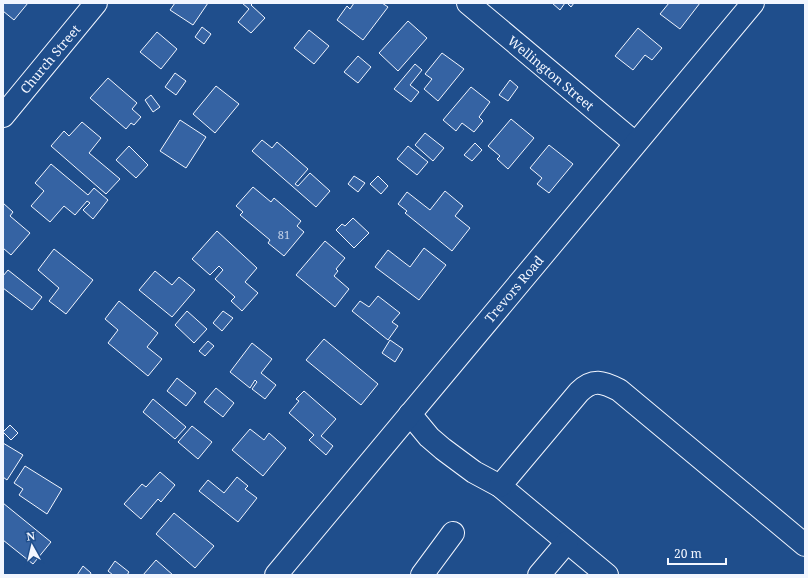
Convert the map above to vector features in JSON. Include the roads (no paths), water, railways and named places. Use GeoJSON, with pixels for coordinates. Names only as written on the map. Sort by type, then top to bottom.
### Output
{"type":"FeatureCollection","features":[{"type":"Feature","properties":{"kind":"street","name":"Church Street"},"geometry":{"type":"LineString","coordinates":[[3,116],[96,3]]}},
{"type":"Feature","properties":{"kind":"street","name":"Wellington Street"},"geometry":{"type":"LineString","coordinates":[[468,3],[635,143]]}},
{"type":"Feature","properties":{"kind":"street","name":"Trevors Road"},"geometry":{"type":"LineString","coordinates":[[276,575],[753,3]]}},
{"type":"Feature","properties":{"kind":"street"},"geometry":{"type":"LineString","coordinates":[[500,486],[579,392],[586,386],[598,382],[619,390],[805,545]]}},
{"type":"Feature","properties":{"kind":"street"},"geometry":{"type":"LineString","coordinates":[[410,414],[446,434],[469,451],[483,464],[500,486],[607,575]]}},
{"type":"Feature","properties":{"kind":"street"},"geometry":{"type":"LineString","coordinates":[[424,574],[453,533]]}},
{"type":"Feature","properties":{"kind":"street"},"geometry":{"type":"LineString","coordinates":[[539,575],[567,542]]}}]}
